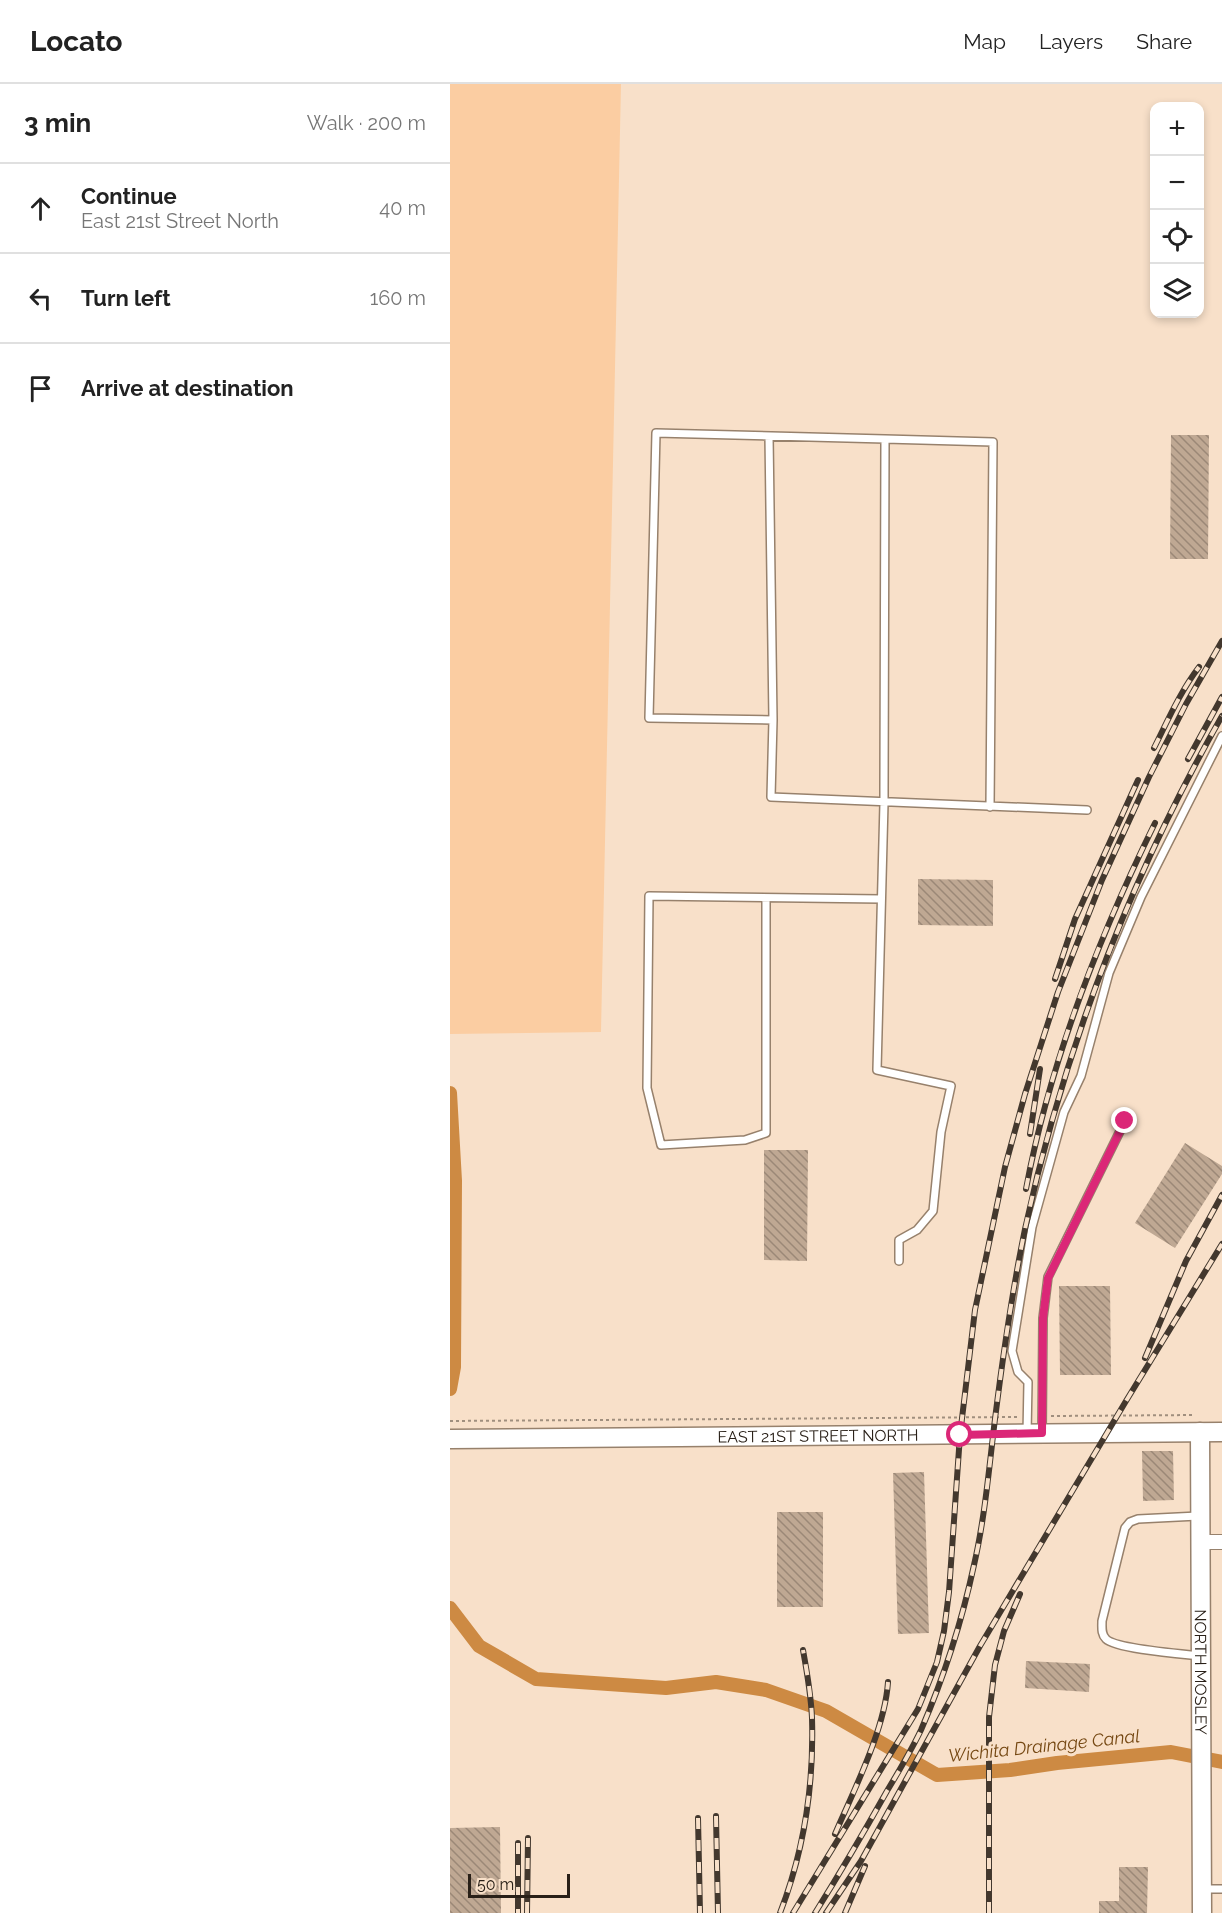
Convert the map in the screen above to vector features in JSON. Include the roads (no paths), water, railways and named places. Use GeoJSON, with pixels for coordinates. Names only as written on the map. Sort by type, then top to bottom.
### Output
{"type":"FeatureCollection","features":[{"type":"Feature","properties":{"kind":"main road","name":"EAST 21ST STREET NORTH"},"geometry":{"type":"LineString","coordinates":[[450,1439],[1035,1425],[1200,1424],[1222,1432]]}},
{"type":"Feature","properties":{"kind":"main road","name":"NORTH MOSLEY"},"geometry":{"type":"LineString","coordinates":[[1200,1424],[1202,1913]]}},
{"type":"Feature","properties":{"kind":"street"},"geometry":{"type":"LineString","coordinates":[[1201,1542],[1222,1542]]}},
{"type":"Feature","properties":{"kind":"lane"},"geometry":{"type":"LineString","coordinates":[[773,720],[649,718],[656,433],[993,442],[990,807]]}},
{"type":"Feature","properties":{"kind":"lane"},"geometry":{"type":"LineString","coordinates":[[769,436],[773,720],[771,797],[1087,810]]}},
{"type":"Feature","properties":{"kind":"lane"},"geometry":{"type":"LineString","coordinates":[[885,439],[884,803],[877,1070],[951,1086],[941,1132],[933,1211],[917,1230],[899,1240],[899,1261]]}},
{"type":"Feature","properties":{"kind":"lane"},"geometry":{"type":"LineString","coordinates":[[1035,1425],[1028,1382],[1018,1372],[1012,1351],[1032,1227],[1064,1112],[1081,1076],[1109,974],[1141,897],[1222,736]]}},
{"type":"Feature","properties":{"kind":"lane"},"geometry":{"type":"LineString","coordinates":[[766,898],[766,1133],[745,1140],[661,1145],[647,1088],[649,896],[881,899]]}},
{"type":"Feature","properties":{"kind":"lane"},"geometry":{"type":"LineString","coordinates":[[1035,1425],[1048,1278],[1125,1121]]}},
{"type":"Feature","properties":{"kind":"lane"},"geometry":{"type":"LineString","coordinates":[[1200,1516],[1138,1518],[1125,1527],[1102,1621],[1102,1631],[1105,1638],[1120,1645],[1202,1656]]}},
{"type":"Feature","properties":{"kind":"lane"},"geometry":{"type":"LineString","coordinates":[[1202,1889],[1222,1889]]}},
{"type":"Feature","properties":{"kind":"waterway","name":"Wichita Drainage Canal"},"geometry":{"type":"LineString","coordinates":[[450,1093],[455,1181],[454,1367],[450,1389]]}},
{"type":"Feature","properties":{"kind":"waterway","name":"Wichita Drainage Canal"},"geometry":{"type":"LineString","coordinates":[[450,1608],[479,1646],[536,1679],[666,1688],[716,1682],[766,1690],[826,1711],[937,1775],[1010,1770],[1171,1752],[1222,1762]]}},
{"type":"Feature","properties":{"kind":"railway"},"geometry":{"type":"LineString","coordinates":[[793,1913],[918,1709],[937,1662],[949,1592],[960,1435],[975,1310],[1005,1167],[1025,1094],[1058,992],[1102,880],[1149,777],[1186,704],[1222,641]]}},
{"type":"Feature","properties":{"kind":"railway"},"geometry":{"type":"LineString","coordinates":[[1154,748],[1180,696],[1199,667]]}},
{"type":"Feature","properties":{"kind":"railway"},"geometry":{"type":"LineString","coordinates":[[1188,759],[1222,697]]}},
{"type":"Feature","properties":{"kind":"railway"},"geometry":{"type":"LineString","coordinates":[[815,1913],[913,1746],[945,1669],[964,1607],[978,1547],[1016,1276],[1025,1229],[1059,1095],[1080,1030],[1130,901],[1158,838],[1222,716]]}},
{"type":"Feature","properties":{"kind":"railway"},"geometry":{"type":"LineString","coordinates":[[1055,979],[1075,919],[1138,780]]}},
{"type":"Feature","properties":{"kind":"railway"},"geometry":{"type":"LineString","coordinates":[[1026,1189],[1048,1094],[1078,1002],[1114,911],[1155,823]]}},
{"type":"Feature","properties":{"kind":"railway"},"geometry":{"type":"LineString","coordinates":[[1030,1134],[1040,1069]]}},
{"type":"Feature","properties":{"kind":"railway"},"geometry":{"type":"LineString","coordinates":[[1145,1358],[1186,1261],[1222,1195]]}},
{"type":"Feature","properties":{"kind":"railway"},"geometry":{"type":"LineString","coordinates":[[826,1913],[861,1861],[980,1646],[1222,1244]]}},
{"type":"Feature","properties":{"kind":"railway"},"geometry":{"type":"LineString","coordinates":[[989,1913],[989,1717],[995,1665],[1004,1631],[1020,1594]]}},
{"type":"Feature","properties":{"kind":"railway"},"geometry":{"type":"LineString","coordinates":[[780,1913],[801,1841],[809,1792],[812,1718],[803,1650]]}},
{"type":"Feature","properties":{"kind":"railway"},"geometry":{"type":"LineString","coordinates":[[835,1834],[875,1739],[886,1700],[888,1682]]}},
{"type":"Feature","properties":{"kind":"railway"},"geometry":{"type":"LineString","coordinates":[[716,1816],[718,1913]]}},
{"type":"Feature","properties":{"kind":"railway"},"geometry":{"type":"LineString","coordinates":[[698,1818],[700,1913]]}},
{"type":"Feature","properties":{"kind":"railway"},"geometry":{"type":"LineString","coordinates":[[527,1913],[528,1838]]}},
{"type":"Feature","properties":{"kind":"railway"},"geometry":{"type":"LineString","coordinates":[[518,1843],[518,1913]]}},
{"type":"Feature","properties":{"kind":"railway"},"geometry":{"type":"LineString","coordinates":[[845,1913],[865,1866]]}}]}
